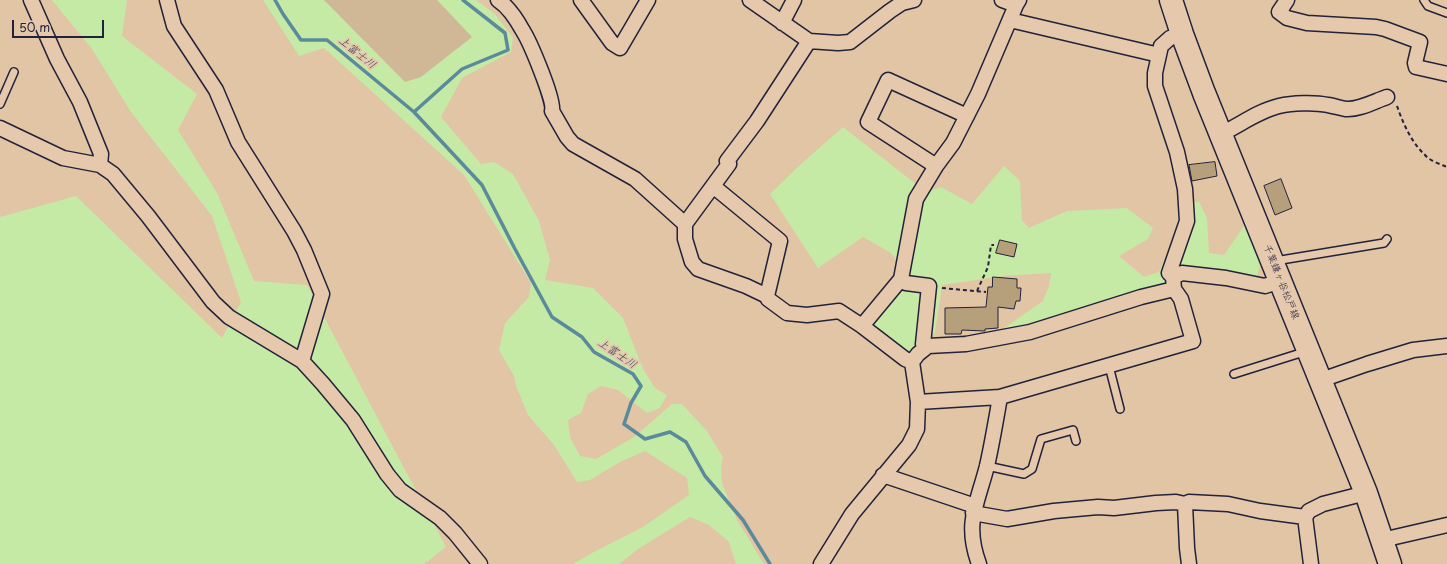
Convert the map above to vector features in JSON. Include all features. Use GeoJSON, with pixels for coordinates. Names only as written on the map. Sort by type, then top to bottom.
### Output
{"type":"FeatureCollection","features":[{"type":"Feature","properties":{"kind":"main road","name":"千葉鎌ヶ谷松戸線"},"geometry":{"type":"LineString","coordinates":[[1171,0],[1182,34],[1221,134],[1366,493],[1390,564]]}},
{"type":"Feature","properties":{"kind":"street"},"geometry":{"type":"LineString","coordinates":[[31,0],[57,59],[80,102],[101,154],[100,165]]}},
{"type":"Feature","properties":{"kind":"street"},"geometry":{"type":"LineString","coordinates":[[167,0],[174,26],[216,90],[238,142],[294,231],[304,250],[322,294],[302,361]]}},
{"type":"Feature","properties":{"kind":"street"},"geometry":{"type":"LineString","coordinates":[[498,0],[504,4],[524,31],[546,85],[553,106],[552,111],[567,137],[573,144],[635,179],[685,224]]}},
{"type":"Feature","properties":{"kind":"street"},"geometry":{"type":"LineString","coordinates":[[581,0],[612,43],[620,48],[648,0]]}},
{"type":"Feature","properties":{"kind":"street"},"geometry":{"type":"LineString","coordinates":[[750,0],[809,40],[838,43],[850,42],[902,3],[914,0]]}},
{"type":"Feature","properties":{"kind":"street"},"geometry":{"type":"LineString","coordinates":[[782,23],[794,0]]}},
{"type":"Feature","properties":{"kind":"street"},"geometry":{"type":"LineString","coordinates":[[862,326],[901,279],[916,199],[936,166],[953,143],[967,116],[1018,2],[1002,0]]}},
{"type":"Feature","properties":{"kind":"street"},"geometry":{"type":"LineString","coordinates":[[1287,0],[1279,12],[1294,21],[1376,27],[1420,42],[1415,63],[1416,66],[1447,74]]}},
{"type":"Feature","properties":{"kind":"street"},"geometry":{"type":"LineString","coordinates":[[1010,20],[1159,55]]}},
{"type":"Feature","properties":{"kind":"street"},"geometry":{"type":"LineString","coordinates":[[918,402],[1000,397],[1193,341],[1181,299],[1169,273],[1187,222],[1185,189],[1177,152],[1155,86],[1155,73],[1161,46],[1170,38],[1182,34]]}},
{"type":"Feature","properties":{"kind":"street"},"geometry":{"type":"LineString","coordinates":[[809,40],[757,121],[727,161],[729,164],[685,224],[685,240],[692,262],[698,269],[746,286],[767,296],[768,299],[787,313],[807,315],[839,311],[912,362]]}},
{"type":"Feature","properties":{"kind":"street"},"geometry":{"type":"LineString","coordinates":[[936,166],[868,122],[888,80],[967,116]]}},
{"type":"Feature","properties":{"kind":"street"},"geometry":{"type":"LineString","coordinates":[[1221,134],[1265,110],[1279,106],[1292,104],[1322,104],[1347,109],[1387,97]]}},
{"type":"Feature","properties":{"kind":"street"},"geometry":{"type":"LineString","coordinates":[[0,128],[63,158],[100,165],[114,174],[213,302],[229,318],[302,361],[353,420],[387,474],[400,490],[440,518],[455,533],[480,564]]}},
{"type":"Feature","properties":{"kind":"street"},"geometry":{"type":"LineString","coordinates":[[713,186],[780,241],[767,296]]}},
{"type":"Feature","properties":{"kind":"street"},"geometry":{"type":"LineString","coordinates":[[821,564],[852,514],[909,445],[917,429],[918,402],[912,362],[918,354],[928,346],[966,344],[1030,332],[1126,303],[1173,283],[1182,273],[1226,278],[1265,286],[1276,271]]}},
{"type":"Feature","properties":{"kind":"street"},"geometry":{"type":"LineString","coordinates":[[901,279],[906,283],[929,286],[923,344],[926,348]]}},
{"type":"Feature","properties":{"kind":"street"},"geometry":{"type":"LineString","coordinates":[[1321,380],[1413,350],[1447,346]]}},
{"type":"Feature","properties":{"kind":"street"},"geometry":{"type":"LineString","coordinates":[[979,564],[973,549],[971,530],[974,510],[987,466],[1000,397]]}},
{"type":"Feature","properties":{"kind":"street"},"geometry":{"type":"LineString","coordinates":[[883,476],[974,510],[1007,519],[1098,507],[1114,508],[1176,502],[1185,504],[1189,502],[1228,504],[1260,511],[1305,517]]}},
{"type":"Feature","properties":{"kind":"street"},"geometry":{"type":"LineString","coordinates":[[1311,564],[1305,517],[1309,511],[1323,504],[1366,493]]}},
{"type":"Feature","properties":{"kind":"street"},"geometry":{"type":"LineString","coordinates":[[1185,504],[1186,548],[1189,564]]}},
{"type":"Feature","properties":{"kind":"street"},"geometry":{"type":"LineString","coordinates":[[1382,540],[1447,525]]}},
{"type":"Feature","properties":{"kind":"lane"},"geometry":{"type":"LineString","coordinates":[[1424,0],[1428,6],[1447,13]]}},
{"type":"Feature","properties":{"kind":"lane"},"geometry":{"type":"LineString","coordinates":[[0,104],[14,72]]}},
{"type":"Feature","properties":{"kind":"lane"},"geometry":{"type":"LineString","coordinates":[[1276,271],[1384,243],[1387,239]]}},
{"type":"Feature","properties":{"kind":"lane"},"geometry":{"type":"LineString","coordinates":[[1234,374],[1309,350]]}},
{"type":"Feature","properties":{"kind":"lane"},"geometry":{"type":"LineString","coordinates":[[1109,366],[1120,409]]}},
{"type":"Feature","properties":{"kind":"lane"},"geometry":{"type":"LineString","coordinates":[[987,466],[1024,474],[1032,469],[1041,439],[1073,430],[1076,441]]}},
{"type":"Feature","properties":{"kind":"path"},"geometry":{"type":"LineString","coordinates":[[1387,97],[1393,99],[1397,105],[1412,140],[1425,156],[1447,167]]}},
{"type":"Feature","properties":{"kind":"path"},"geometry":{"type":"LineString","coordinates":[[977,291],[988,267],[991,245],[994,245]]}},
{"type":"Feature","properties":{"kind":"path"},"geometry":{"type":"LineString","coordinates":[[929,286],[986,292]]}},
{"type":"Feature","properties":{"kind":"shaded area"},"geometry":{"type":"Polygon","coordinates":[[[287,0],[446,0],[496,38],[414,98],[287,0]]]}},
{"type":"Feature","properties":{"kind":"green space"},"geometry":{"type":"Polygon","coordinates":[[[52,0],[127,0],[122,36],[197,94],[178,130],[217,193],[254,281],[307,285],[446,547],[424,564],[0,564],[0,217],[76,196],[222,338],[241,302],[212,216],[131,112],[92,49],[52,0]]]}},
{"type":"Feature","properties":{"kind":"green space"},"geometry":{"type":"Polygon","coordinates":[[[263,0],[324,0],[405,82],[421,77],[472,37],[437,0],[476,0],[495,14],[513,38],[511,52],[462,78],[441,117],[481,164],[494,162],[513,174],[539,221],[550,260],[545,280],[593,288],[623,318],[643,369],[655,388],[667,395],[660,408],[647,413],[618,390],[601,386],[588,394],[581,413],[568,420],[570,437],[580,456],[596,459],[634,437],[672,404],[682,404],[707,431],[723,457],[721,468],[722,483],[737,520],[764,564],[736,564],[729,542],[709,525],[690,517],[638,549],[619,564],[573,564],[643,527],[689,495],[687,478],[645,451],[620,462],[590,480],[577,482],[554,445],[528,415],[516,386],[514,376],[499,350],[505,323],[529,297],[531,283],[464,175],[324,48],[299,56],[263,0]]]}},
{"type":"Feature","properties":{"kind":"green space"},"geometry":{"type":"Polygon","coordinates":[[[843,127],[926,192],[941,187],[972,204],[1004,166],[1020,181],[1022,220],[1029,228],[1067,211],[1127,208],[1153,228],[1148,239],[1119,256],[1144,277],[1159,272],[1176,236],[1180,203],[1199,202],[1207,218],[1209,253],[1224,255],[1246,223],[1262,259],[1257,276],[1184,268],[1163,284],[997,333],[1043,301],[1049,286],[1051,273],[1003,276],[942,285],[935,333],[907,352],[870,323],[911,281],[891,253],[863,237],[818,268],[770,194],[843,127]]]}},
{"type":"Feature","properties":{"kind":"building"},"geometry":{"type":"Polygon","coordinates":[[[1215,162],[1217,176],[1192,181],[1189,165],[1215,162]]]}},
{"type":"Feature","properties":{"kind":"building"},"geometry":{"type":"Polygon","coordinates":[[[1281,179],[1292,208],[1275,215],[1264,186],[1281,179]]]}},
{"type":"Feature","properties":{"kind":"building"},"geometry":{"type":"Polygon","coordinates":[[[1000,240],[1017,244],[1014,257],[996,253],[1000,240]]]}},
{"type":"Feature","properties":{"kind":"building"},"geometry":{"type":"Polygon","coordinates":[[[993,277],[1017,279],[1017,288],[1021,288],[1020,301],[1016,301],[1014,309],[998,307],[998,328],[985,329],[985,331],[962,330],[961,334],[945,334],[945,308],[986,307],[988,287],[992,287],[993,277]]]}},
{"type":"Feature","properties":{"kind":"waterway","name":"上富士川"},"geometry":{"type":"LineString","coordinates":[[275,0],[301,40],[327,40],[414,112]]}},
{"type":"Feature","properties":{"kind":"waterway","name":"上富士川"},"geometry":{"type":"LineString","coordinates":[[463,0],[505,33],[508,50],[462,69],[414,112],[482,185],[552,317],[582,337],[594,352],[633,374],[641,386],[631,403],[624,424],[645,439],[670,432],[686,442],[705,476],[743,520],[770,564]]}}]}
